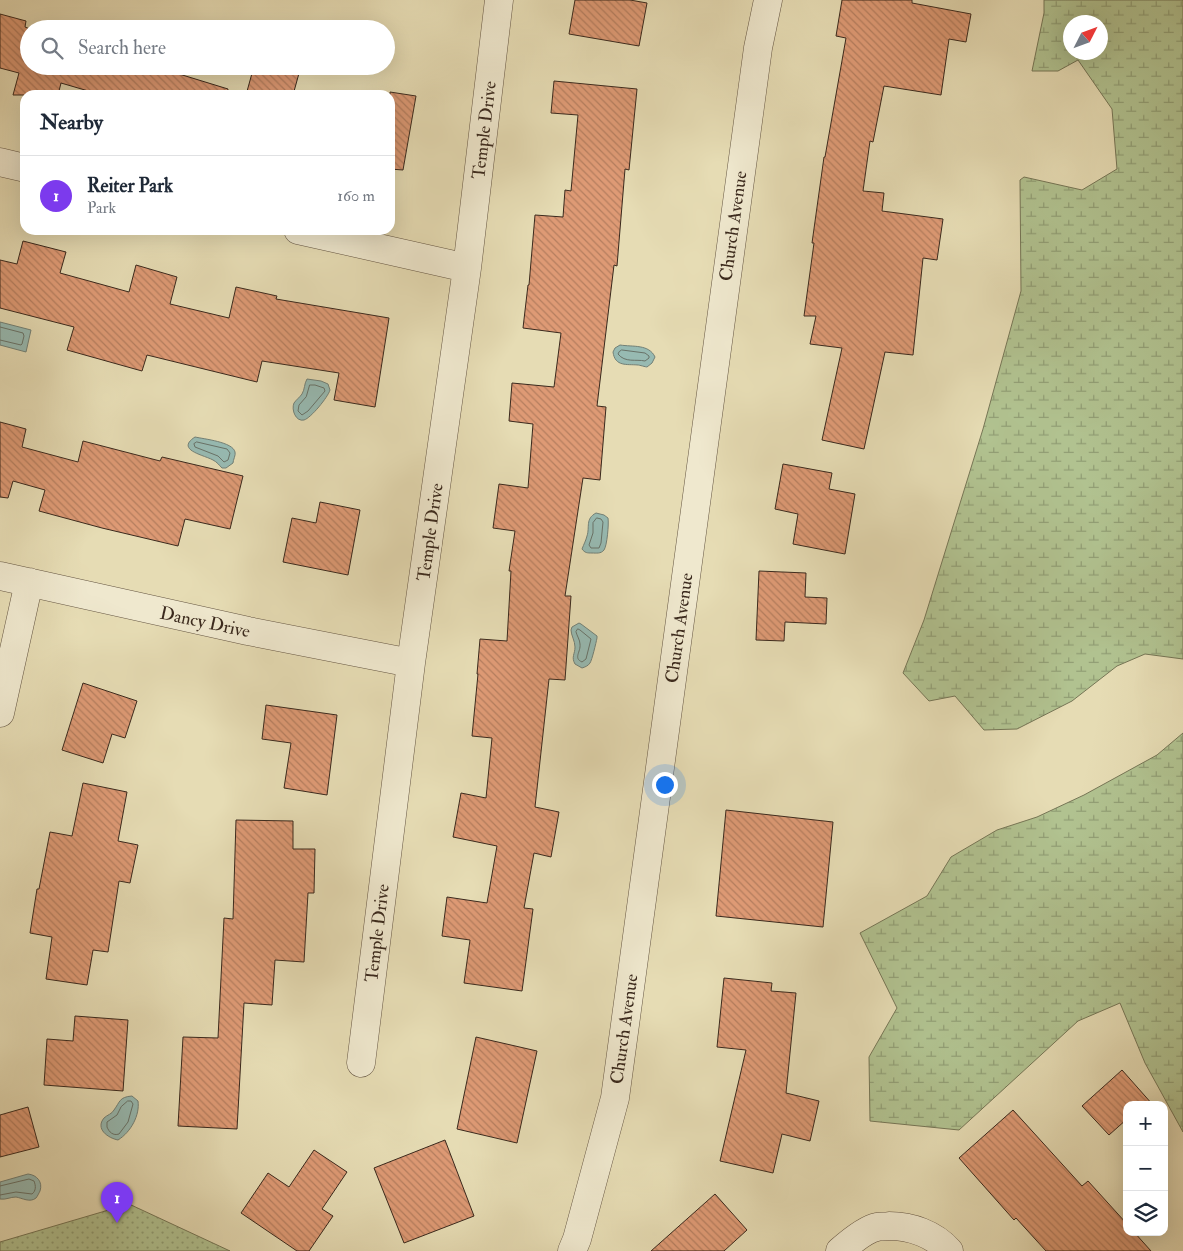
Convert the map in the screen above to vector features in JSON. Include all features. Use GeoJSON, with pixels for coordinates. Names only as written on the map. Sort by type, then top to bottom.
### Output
{"type":"FeatureCollection","features":[{"type":"Feature","properties":{"kind":"street","name":"Temple Drive"},"geometry":{"type":"LineString","coordinates":[[361,1063],[411,663],[467,268],[499,0]]}},
{"type":"Feature","properties":{"kind":"street","name":"Church Avenue"},"geometry":{"type":"LineString","coordinates":[[572,1251],[615,1098],[758,48],[768,0]]}},
{"type":"Feature","properties":{"kind":"street"},"geometry":{"type":"LineString","coordinates":[[0,162],[20,167]]}},
{"type":"Feature","properties":{"kind":"street"},"geometry":{"type":"LineString","coordinates":[[320,235],[467,268]]}},
{"type":"Feature","properties":{"kind":"street","name":"Dancy Drive"},"geometry":{"type":"LineString","coordinates":[[0,576],[248,631],[411,663]]}},
{"type":"Feature","properties":{"kind":"street"},"geometry":{"type":"LineString","coordinates":[[0,713],[28,582]]}},
{"type":"Feature","properties":{"kind":"street"},"geometry":{"type":"LineString","coordinates":[[840,1251],[852,1241],[876,1227],[902,1226],[922,1232],[945,1246],[949,1251]]}},
{"type":"Feature","properties":{"kind":"green space"},"geometry":{"type":"Polygon","coordinates":[[[1044,0],[1183,0],[1183,659],[1145,654],[1117,666],[1072,701],[1017,729],[984,730],[955,696],[929,701],[903,673],[924,620],[983,429],[1021,291],[1020,180],[1024,177],[1082,190],[1117,169],[1112,109],[1078,60],[1058,71],[1032,71],[1044,13],[1044,0]]]}},
{"type":"Feature","properties":{"kind":"green space"},"geometry":{"type":"Polygon","coordinates":[[[1183,733],[1183,1132],[1168,1105],[1168,1101],[1166,1101],[1145,1063],[1120,1003],[1078,1021],[959,1130],[870,1121],[869,1057],[897,1008],[860,933],[927,896],[951,857],[997,830],[1037,817],[1084,795],[1157,755],[1183,733]]]}},
{"type":"Feature","properties":{"kind":"green space"},"geometry":{"type":"Polygon","coordinates":[[[129,1204],[230,1251],[0,1251],[0,1242],[129,1204]]]}},
{"type":"Feature","properties":{"kind":"water"},"geometry":{"type":"Polygon","coordinates":[[[0,322],[31,330],[26,352],[0,345],[0,322]]]}},
{"type":"Feature","properties":{"kind":"water"},"geometry":{"type":"Polygon","coordinates":[[[620,345],[645,348],[655,357],[647,367],[622,364],[616,360],[613,352],[620,345]]]}},
{"type":"Feature","properties":{"kind":"water"},"geometry":{"type":"Polygon","coordinates":[[[307,379],[328,384],[330,390],[315,411],[304,420],[301,420],[295,415],[293,406],[302,394],[307,379]]]}},
{"type":"Feature","properties":{"kind":"water"},"geometry":{"type":"Polygon","coordinates":[[[195,437],[229,446],[235,452],[233,463],[226,468],[222,468],[214,461],[193,452],[188,445],[195,437]]]}},
{"type":"Feature","properties":{"kind":"water"},"geometry":{"type":"Polygon","coordinates":[[[596,513],[608,518],[606,544],[601,552],[587,553],[582,549],[587,536],[590,518],[596,513]]]}},
{"type":"Feature","properties":{"kind":"water"},"geometry":{"type":"Polygon","coordinates":[[[579,623],[597,636],[591,661],[582,668],[574,662],[575,645],[571,630],[572,627],[579,623]]]}},
{"type":"Feature","properties":{"kind":"water"},"geometry":{"type":"Polygon","coordinates":[[[132,1096],[138,1101],[138,1112],[134,1123],[123,1137],[118,1140],[110,1137],[101,1126],[104,1118],[113,1111],[122,1099],[132,1096]]]}},
{"type":"Feature","properties":{"kind":"water"},"geometry":{"type":"Polygon","coordinates":[[[28,1174],[37,1177],[40,1182],[41,1188],[36,1198],[31,1200],[16,1197],[0,1199],[0,1182],[28,1174]]]}},
{"type":"Feature","properties":{"kind":"building"},"geometry":{"type":"Polygon","coordinates":[[[575,0],[630,0],[647,3],[639,46],[569,34],[575,0]]]}},
{"type":"Feature","properties":{"kind":"building"},"geometry":{"type":"Polygon","coordinates":[[[842,0],[912,0],[912,3],[971,14],[966,42],[949,39],[941,95],[884,86],[873,142],[870,141],[863,191],[884,193],[882,211],[943,219],[937,260],[923,258],[913,355],[885,352],[864,449],[822,440],[842,348],[810,344],[816,316],[804,316],[824,157],[846,38],[836,36],[842,0]]]}},
{"type":"Feature","properties":{"kind":"building"},"geometry":{"type":"Polygon","coordinates":[[[0,14],[22,20],[20,20],[20,75],[182,75],[228,89],[85,90],[61,83],[59,90],[20,90],[20,95],[13,95],[19,73],[0,68],[0,14]]]}},
{"type":"Feature","properties":{"kind":"building"},"geometry":{"type":"Polygon","coordinates":[[[252,75],[299,75],[294,90],[247,90],[252,75]]]}},
{"type":"Feature","properties":{"kind":"building"},"geometry":{"type":"Polygon","coordinates":[[[554,81],[637,89],[629,170],[625,169],[617,266],[614,265],[597,406],[606,407],[600,480],[583,478],[565,596],[571,596],[565,680],[549,679],[535,807],[559,812],[551,857],[534,853],[524,908],[533,909],[522,991],[464,983],[470,940],[442,936],[447,897],[487,903],[497,846],[453,837],[461,793],[486,798],[492,738],[472,736],[480,639],[507,641],[511,571],[509,571],[515,531],[493,528],[499,484],[528,488],[533,424],[509,421],[512,383],[554,387],[561,333],[523,328],[535,215],[563,217],[565,190],[571,191],[578,115],[551,113],[554,81]]]}},
{"type":"Feature","properties":{"kind":"building"},"geometry":{"type":"Polygon","coordinates":[[[395,93],[416,96],[403,170],[395,169],[395,93]]]}},
{"type":"Feature","properties":{"kind":"building"},"geometry":{"type":"Polygon","coordinates":[[[23,241],[66,252],[60,273],[129,292],[136,265],[177,277],[170,304],[229,318],[236,287],[277,296],[276,299],[389,318],[375,407],[334,400],[339,373],[262,361],[257,382],[147,355],[142,371],[67,350],[74,327],[0,308],[0,260],[17,264],[23,241]]]}},
{"type":"Feature","properties":{"kind":"building"},"geometry":{"type":"Polygon","coordinates":[[[0,422],[26,429],[22,447],[78,462],[83,441],[160,461],[162,457],[243,476],[230,529],[185,519],[178,546],[39,511],[45,490],[13,481],[8,498],[0,497],[0,422]]]}},
{"type":"Feature","properties":{"kind":"building"},"geometry":{"type":"Polygon","coordinates":[[[783,464],[832,473],[829,489],[855,494],[845,554],[793,544],[798,514],[775,509],[783,464]]]}},
{"type":"Feature","properties":{"kind":"building"},"geometry":{"type":"Polygon","coordinates":[[[320,502],[360,510],[348,575],[283,562],[292,518],[316,523],[320,502]]]}},
{"type":"Feature","properties":{"kind":"building"},"geometry":{"type":"Polygon","coordinates":[[[759,571],[806,573],[805,597],[827,598],[826,624],[785,622],[784,641],[756,640],[759,571]]]}},
{"type":"Feature","properties":{"kind":"building"},"geometry":{"type":"Polygon","coordinates":[[[83,683],[137,701],[125,738],[112,734],[103,763],[62,750],[83,683]]]}},
{"type":"Feature","properties":{"kind":"building"},"geometry":{"type":"Polygon","coordinates":[[[266,705],[337,715],[327,795],[284,788],[291,743],[262,739],[266,705]]]}},
{"type":"Feature","properties":{"kind":"building"},"geometry":{"type":"Polygon","coordinates":[[[83,783],[127,792],[118,841],[138,845],[130,883],[119,881],[108,952],[93,950],[87,985],[46,979],[52,937],[30,933],[37,889],[39,889],[50,832],[72,836],[83,783]]]}},
{"type":"Feature","properties":{"kind":"building"},"geometry":{"type":"Polygon","coordinates":[[[726,810],[833,822],[823,927],[716,916],[726,810]]]}},
{"type":"Feature","properties":{"kind":"building"},"geometry":{"type":"Polygon","coordinates":[[[236,820],[293,821],[293,849],[315,849],[314,893],[308,893],[304,962],[275,960],[272,1005],[244,1003],[237,1129],[178,1126],[183,1037],[218,1038],[224,918],[233,919],[236,820]]]}},
{"type":"Feature","properties":{"kind":"building"},"geometry":{"type":"Polygon","coordinates":[[[724,978],[772,983],[771,991],[796,993],[786,1093],[819,1101],[810,1141],[782,1134],[773,1173],[720,1161],[746,1050],[717,1047],[724,978]]]}},
{"type":"Feature","properties":{"kind":"building"},"geometry":{"type":"Polygon","coordinates":[[[75,1016],[128,1020],[123,1091],[44,1085],[47,1039],[73,1041],[75,1016]]]}},
{"type":"Feature","properties":{"kind":"building"},"geometry":{"type":"Polygon","coordinates":[[[476,1037],[537,1051],[517,1143],[457,1129],[476,1037]]]}},
{"type":"Feature","properties":{"kind":"building"},"geometry":{"type":"Polygon","coordinates":[[[1122,1070],[1149,1101],[1123,1101],[1123,1123],[1109,1135],[1082,1106],[1122,1070]]]}},
{"type":"Feature","properties":{"kind":"building"},"geometry":{"type":"Polygon","coordinates":[[[28,1107],[39,1147],[0,1157],[0,1115],[28,1107]]]}},
{"type":"Feature","properties":{"kind":"building"},"geometry":{"type":"Polygon","coordinates":[[[1013,1110],[1082,1186],[1088,1181],[1123,1220],[1123,1236],[1138,1236],[1151,1251],[1046,1251],[1016,1218],[1014,1220],[959,1158],[1013,1110]]]}},
{"type":"Feature","properties":{"kind":"building"},"geometry":{"type":"Polygon","coordinates":[[[445,1140],[474,1216],[404,1243],[374,1168],[445,1140]]]}},
{"type":"Feature","properties":{"kind":"building"},"geometry":{"type":"Polygon","coordinates":[[[314,1150],[347,1172],[322,1209],[333,1216],[309,1251],[297,1251],[241,1213],[268,1173],[289,1187],[314,1150]]]}},
{"type":"Feature","properties":{"kind":"building"},"geometry":{"type":"Polygon","coordinates":[[[715,1194],[747,1230],[724,1251],[651,1251],[715,1194]]]}},
{"type":"Feature","properties":{"kind":"place","name":"Reiter Park"},"geometry":{"type":"Point","coordinates":[117,1223]}}]}
